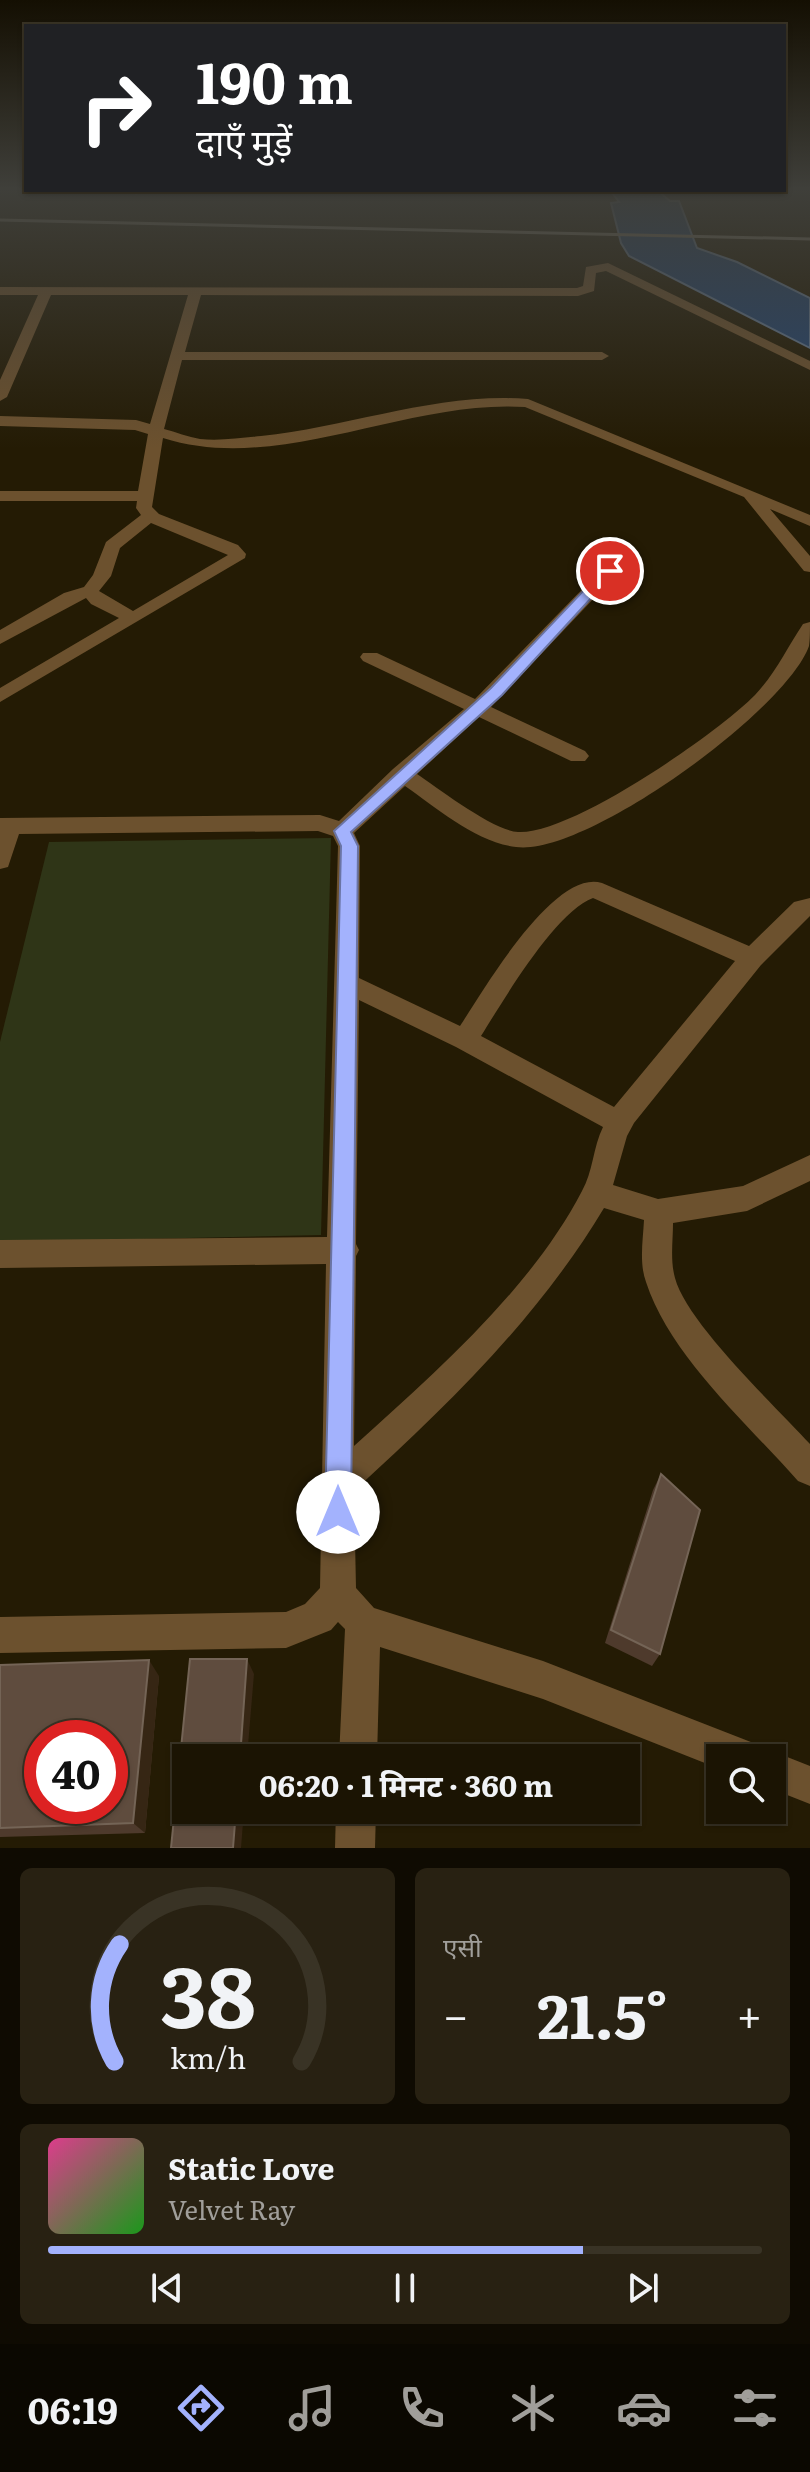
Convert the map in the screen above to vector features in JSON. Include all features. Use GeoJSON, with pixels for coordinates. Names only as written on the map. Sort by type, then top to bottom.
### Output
{"type":"FeatureCollection","features":[{"type":"Feature","properties":{"kind":"street"},"geometry":{"type":"LineString","coordinates":[[0,291],[578,292],[589,288],[590,276]]}},
{"type":"Feature","properties":{"kind":"street"},"geometry":{"type":"LineString","coordinates":[[627,276],[810,366]]}},
{"type":"Feature","properties":{"kind":"street"},"geometry":{"type":"LineString","coordinates":[[0,397],[46,291]]}},
{"type":"Feature","properties":{"kind":"street"},"geometry":{"type":"LineString","coordinates":[[0,696],[236,558],[237,554],[150,516],[144,508],[159,414],[196,291]]}},
{"type":"Feature","properties":{"kind":"street"},"geometry":{"type":"LineString","coordinates":[[177,356],[602,356]]}},
{"type":"Feature","properties":{"kind":"street"},"geometry":{"type":"LineString","coordinates":[[0,421],[107,422],[136,425],[194,443],[242,443],[486,403],[528,403],[810,521]]}},
{"type":"Feature","properties":{"kind":"street"},"geometry":{"type":"LineString","coordinates":[[749,493],[810,567]]}},
{"type":"Feature","properties":{"kind":"street"},"geometry":{"type":"LineString","coordinates":[[0,496],[145,496]]}},
{"type":"Feature","properties":{"kind":"street"},"geometry":{"type":"LineString","coordinates":[[780,507],[810,499]]}},
{"type":"Feature","properties":{"kind":"street"},"geometry":{"type":"LineString","coordinates":[[0,638],[70,597],[90,591],[102,576],[112,546],[150,516]]}},
{"type":"Feature","properties":{"kind":"street"},"geometry":{"type":"LineString","coordinates":[[342,831],[401,774],[476,710],[610,571]]}},
{"type":"Feature","properties":{"kind":"street"},"geometry":{"type":"LineString","coordinates":[[90,591],[97,600],[133,618]]}},
{"type":"Feature","properties":{"kind":"street"},"geometry":{"type":"LineString","coordinates":[[401,774],[494,831],[518,840],[539,839],[596,813],[724,732],[756,706],[810,628]]}},
{"type":"Feature","properties":{"kind":"street"},"geometry":{"type":"LineString","coordinates":[[370,657],[578,756]]}},
{"type":"Feature","properties":{"kind":"street"},"geometry":{"type":"LineString","coordinates":[[0,861],[5,826],[320,823],[342,831],[349,846],[344,1250],[337,1484],[338,1595],[363,1623],[543,1680],[706,1744]]}},
{"type":"Feature","properties":{"kind":"street"},"geometry":{"type":"LineString","coordinates":[[465,1040],[522,952],[566,904],[586,889],[594,889],[752,958]]}},
{"type":"Feature","properties":{"kind":"street"},"geometry":{"type":"LineString","coordinates":[[337,1484],[472,1357],[571,1240],[597,1193],[620,1123],[752,958],[802,908],[810,907]]}},
{"type":"Feature","properties":{"kind":"street"},"geometry":{"type":"LineString","coordinates":[[347,983],[465,1040],[620,1123]]}},
{"type":"Feature","properties":{"kind":"street"},"geometry":{"type":"LineString","coordinates":[[597,1193],[658,1212],[747,1198],[810,1167]]}},
{"type":"Feature","properties":{"kind":"street"},"geometry":{"type":"LineString","coordinates":[[658,1212],[659,1277],[666,1296],[701,1344],[810,1469]]}},
{"type":"Feature","properties":{"kind":"street"},"geometry":{"type":"LineString","coordinates":[[0,1254],[344,1250]]}},
{"type":"Feature","properties":{"kind":"street"},"geometry":{"type":"LineString","coordinates":[[0,1635],[286,1630],[318,1617],[338,1595]]}},
{"type":"Feature","properties":{"kind":"street"},"geometry":{"type":"LineString","coordinates":[[359,1744],[363,1623]]}},
{"type":"Feature","properties":{"kind":"street"},"geometry":{"type":"LineString","coordinates":[[786,1776],[810,1785]]}},
{"type":"Feature","properties":{"kind":"street"},"geometry":{"type":"LineString","coordinates":[[355,1848],[356,1824]]}},
{"type":"Feature","properties":{"kind":"green space"},"geometry":{"type":"Polygon","coordinates":[[[331,838],[321,1235],[0,1242],[0,1042],[49,842],[331,838]]]}},
{"type":"Feature","properties":{"kind":"water"},"geometry":{"type":"Polygon","coordinates":[[[669,276],[766,276],[810,298],[810,348],[669,276]]]}},
{"type":"Feature","properties":{"kind":"building"},"geometry":{"type":"Polygon","coordinates":[[[661,1474],[700,1510],[660,1654],[611,1630],[661,1474]]]}},
{"type":"Feature","properties":{"kind":"building"},"geometry":{"type":"Polygon","coordinates":[[[190,1659],[247,1659],[241,1744],[181,1744],[190,1659]]]}},
{"type":"Feature","properties":{"kind":"building"},"geometry":{"type":"Polygon","coordinates":[[[149,1660],[133,1823],[128,1823],[128,1720],[24,1720],[24,1824],[106,1824],[0,1828],[0,1665],[149,1660]]]}},
{"type":"Feature","properties":{"kind":"building"},"geometry":{"type":"Polygon","coordinates":[[[173,1824],[235,1824],[233,1848],[171,1848],[173,1824]]]}},
{"type":"Feature","properties":{"kind":"route"},"geometry":{"type":"LineString","coordinates":[[338,1512],[349,846],[342,831],[401,774],[496,691],[610,571]]}}]}
